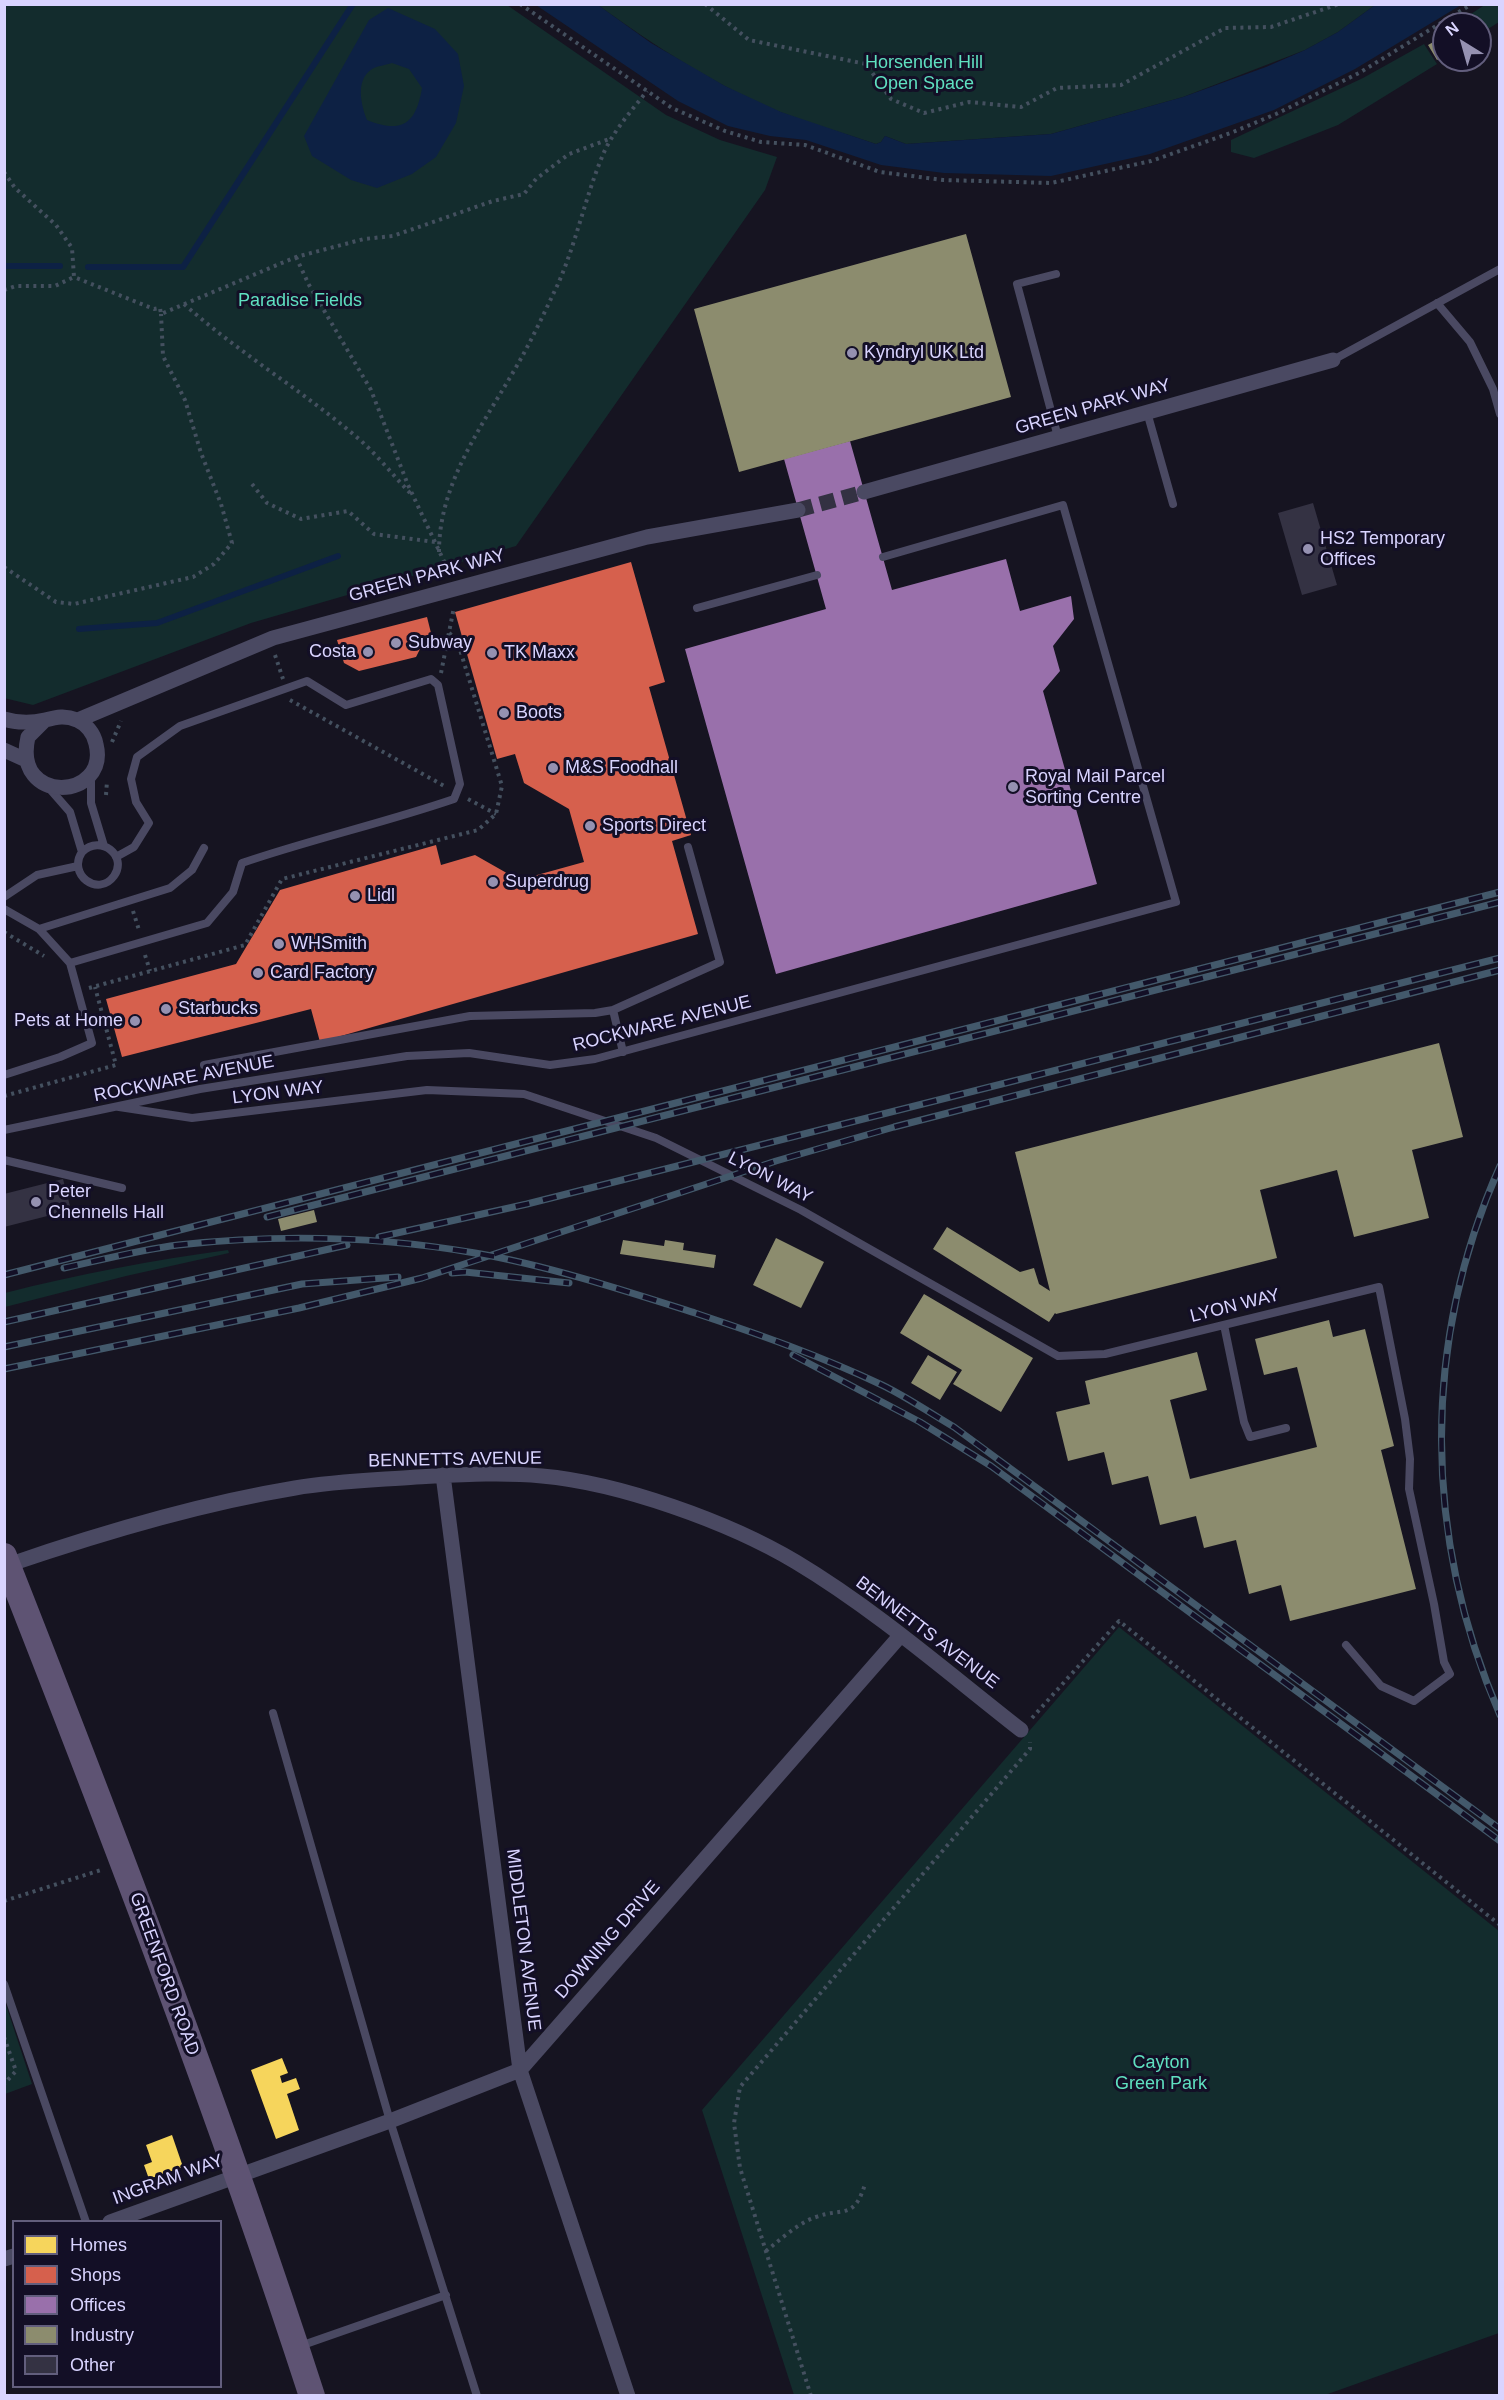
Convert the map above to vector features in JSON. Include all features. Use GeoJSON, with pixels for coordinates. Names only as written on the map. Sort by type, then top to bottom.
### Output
{"type":"FeatureCollection","features":[{"type":"Feature","properties":{"kind":"main road","name":"GREENFORD ROAD"},"geometry":{"type":"LineString","coordinates":[[6,1560],[123,1863],[239,2175],[312,2396]]}},
{"type":"Feature","properties":{"kind":"street","name":"GREEN PARK WAY"},"geometry":{"type":"LineString","coordinates":[[864,492],[1333,360]]}},
{"type":"Feature","properties":{"kind":"street","name":"GREEN PARK WAY"},"geometry":{"type":"LineString","coordinates":[[4,719],[14,722],[55,717],[78,720],[273,638],[647,537],[798,510]]}},
{"type":"Feature","properties":{"kind":"street"},"geometry":{"type":"LineString","coordinates":[[45,720],[28,737],[26,760],[39,781],[62,788],[73,787],[90,774],[96,762],[98,750],[95,738],[88,727],[78,720]]}},
{"type":"Feature","properties":{"kind":"street"},"geometry":{"type":"LineString","coordinates":[[4,750],[26,760]]}},
{"type":"Feature","properties":{"kind":"street","name":"BENNETTS AVENUE"},"geometry":{"type":"LineString","coordinates":[[6,1560],[183,1512],[296,1488],[443,1475],[543,1476],[629,1494],[706,1519],[795,1562],[861,1606],[1025,1726]]}},
{"type":"Feature","properties":{"kind":"street","name":"MIDDLETON AVENUE"},"geometry":{"type":"LineString","coordinates":[[443,1475],[520,2070],[628,2396]]}},
{"type":"Feature","properties":{"kind":"street","name":"DOWNING DRIVE"},"geometry":{"type":"LineString","coordinates":[[239,2175],[390,2121],[520,2070],[900,1636]]}},
{"type":"Feature","properties":{"kind":"street","name":"INGRAM WAY"},"geometry":{"type":"LineString","coordinates":[[115,2220],[239,2175]]}},
{"type":"Feature","properties":{"kind":"lane"},"geometry":{"type":"LineString","coordinates":[[1333,360],[1500,269]]}},
{"type":"Feature","properties":{"kind":"lane"},"geometry":{"type":"LineString","coordinates":[[1056,274],[1017,284],[1058,437]]}},
{"type":"Feature","properties":{"kind":"lane"},"geometry":{"type":"LineString","coordinates":[[1437,303],[1470,342],[1493,389],[1500,414]]}},
{"type":"Feature","properties":{"kind":"lane"},"geometry":{"type":"LineString","coordinates":[[1147,412],[1173,504]]}},
{"type":"Feature","properties":{"kind":"lane","name":"ROCKWARE AVENUE"},"geometry":{"type":"LineString","coordinates":[[4,1130],[200,1089],[407,1056],[469,1053],[550,1065],[596,1059],[1176,902],[1063,505],[882,557]]}},
{"type":"Feature","properties":{"kind":"lane"},"geometry":{"type":"LineString","coordinates":[[697,608],[817,575]]}},
{"type":"Feature","properties":{"kind":"lane"},"geometry":{"type":"LineString","coordinates":[[70,963],[207,923],[233,892],[242,863],[454,800],[460,784],[438,686],[431,679],[346,705],[307,681],[180,726],[137,757],[131,779],[136,802],[149,823],[134,847],[116,857]]}},
{"type":"Feature","properties":{"kind":"lane"},"geometry":{"type":"LineString","coordinates":[[90,774],[91,803],[104,846]]}},
{"type":"Feature","properties":{"kind":"lane"},"geometry":{"type":"LineString","coordinates":[[47,785],[70,812],[82,852],[78,866],[81,876],[91,884],[104,884],[114,876],[117,870],[114,852],[104,846],[92,845],[82,852]]}},
{"type":"Feature","properties":{"kind":"lane"},"geometry":{"type":"LineString","coordinates":[[204,1065],[470,1016],[595,1013],[613,1010],[720,962],[688,847]]}},
{"type":"Feature","properties":{"kind":"lane"},"geometry":{"type":"LineString","coordinates":[[39,929],[170,888],[192,870],[204,848]]}},
{"type":"Feature","properties":{"kind":"lane"},"geometry":{"type":"LineString","coordinates":[[4,897],[37,875],[78,866]]}},
{"type":"Feature","properties":{"kind":"lane"},"geometry":{"type":"LineString","coordinates":[[4,909],[39,929],[70,963],[92,1043],[60,1057],[4,1075]]}},
{"type":"Feature","properties":{"kind":"lane"},"geometry":{"type":"LineString","coordinates":[[613,1010],[623,1052]]}},
{"type":"Feature","properties":{"kind":"lane","name":"LYON WAY"},"geometry":{"type":"LineString","coordinates":[[119,1107],[192,1118],[427,1090],[524,1094],[656,1138],[801,1210],[1058,1356],[1105,1354],[1379,1287],[1405,1419],[1410,1459],[1409,1489],[1444,1662],[1450,1674],[1414,1701],[1381,1686],[1346,1645]]}},
{"type":"Feature","properties":{"kind":"lane"},"geometry":{"type":"LineString","coordinates":[[4,1160],[122,1188]]}},
{"type":"Feature","properties":{"kind":"lane"},"geometry":{"type":"LineString","coordinates":[[1224,1325],[1244,1422],[1250,1437],[1286,1428]]}},
{"type":"Feature","properties":{"kind":"lane"},"geometry":{"type":"LineString","coordinates":[[273,1713],[390,2121],[477,2396]]}},
{"type":"Feature","properties":{"kind":"lane"},"geometry":{"type":"LineString","coordinates":[[4,1984],[85,2220]]}},
{"type":"Feature","properties":{"kind":"lane"},"geometry":{"type":"LineString","coordinates":[[296,2347],[446,2295]]}},
{"type":"Feature","properties":{"kind":"path"},"geometry":{"type":"LineString","coordinates":[[520,4],[672,108],[725,131],[760,142],[804,145],[880,172],[943,180],[1051,183],[1151,160],[1276,114],[1359,73],[1472,4]]}},
{"type":"Feature","properties":{"kind":"path"},"geometry":{"type":"LineString","coordinates":[[705,4],[749,40],[866,64],[891,99],[924,113],[969,102],[1021,107],[1057,88],[1121,85],[1225,28],[1271,27],[1340,4]]}},
{"type":"Feature","properties":{"kind":"path"},"geometry":{"type":"LineString","coordinates":[[439,552],[439,536],[448,498],[463,457],[525,352],[558,282],[605,151],[618,128],[647,91]]}},
{"type":"Feature","properties":{"kind":"path"},"geometry":{"type":"LineString","coordinates":[[161,314],[296,257],[364,239],[393,236],[493,201],[524,194],[536,179],[569,154],[612,138]]}},
{"type":"Feature","properties":{"kind":"path"},"geometry":{"type":"LineString","coordinates":[[4,172],[15,188],[56,225],[72,248],[74,277]]}},
{"type":"Feature","properties":{"kind":"path"},"geometry":{"type":"LineString","coordinates":[[296,257],[309,285],[371,390],[413,495],[457,588],[438,686]]}},
{"type":"Feature","properties":{"kind":"path"},"geometry":{"type":"LineString","coordinates":[[4,290],[16,286],[55,286],[74,277],[154,309],[160,308],[163,356],[185,400],[232,543],[213,564],[193,577],[74,604],[56,602],[4,567]]}},
{"type":"Feature","properties":{"kind":"path"},"geometry":{"type":"LineString","coordinates":[[184,304],[220,336],[306,397],[361,441],[413,495]]}},
{"type":"Feature","properties":{"kind":"path"},"geometry":{"type":"LineString","coordinates":[[252,484],[267,502],[301,519],[348,511],[374,534],[435,542]]}},
{"type":"Feature","properties":{"kind":"path"},"geometry":{"type":"LineString","coordinates":[[87,989],[245,945],[282,879],[478,830],[496,814],[502,786],[457,640],[449,633]]}},
{"type":"Feature","properties":{"kind":"path"},"geometry":{"type":"LineString","coordinates":[[276,658],[291,701],[496,814]]}},
{"type":"Feature","properties":{"kind":"path"},"geometry":{"type":"LineString","coordinates":[[811,2396],[740,2168],[734,2123],[740,2087],[1030,1749],[1030,1740],[1025,1726],[1119,1621],[1500,1926]]}},
{"type":"Feature","properties":{"kind":"path"},"geometry":{"type":"LineString","coordinates":[[4,1901],[123,1863]]}},
{"type":"Feature","properties":{"kind":"path"},"geometry":{"type":"LineString","coordinates":[[4,2037],[16,2071],[4,2084]]}},
{"type":"Feature","properties":{"kind":"path"},"geometry":{"type":"LineString","coordinates":[[766,2251],[789,2233],[816,2217],[849,2211],[860,2199],[865,2184]]}},
{"type":"Feature","properties":{"kind":"green space"},"geometry":{"type":"Polygon","coordinates":[[[1486,4],[1499,5],[1499,22],[1492,26],[1492,12],[1474,12],[1486,4]]]}},
{"type":"Feature","properties":{"kind":"green space","name":"Paradise Fields"},"geometry":{"type":"Polygon","coordinates":[[[4,5],[507,5],[666,115],[720,140],[777,157],[765,190],[516,546],[251,623],[33,705],[4,698],[4,5]]]}},
{"type":"Feature","properties":{"kind":"green space","name":"Horsenden Hill Open Space"},"geometry":{"type":"Polygon","coordinates":[[[598,5],[1375,5],[1338,32],[1305,50],[1183,97],[1051,134],[906,144],[885,136],[881,142],[876,144],[780,112],[732,90],[663,50],[598,5]]]}},
{"type":"Feature","properties":{"kind":"green space"},"geometry":{"type":"Polygon","coordinates":[[[1424,44],[1432,56],[1432,67],[1338,125],[1254,158],[1231,152],[1231,140],[1363,78],[1424,44]]]}},
{"type":"Feature","properties":{"kind":"green space"},"geometry":{"type":"Polygon","coordinates":[[[228,1250],[229,1253],[5,1307],[5,1293],[116,1268],[228,1250]]]}},
{"type":"Feature","properties":{"kind":"green space","name":"Cayton Green Park"},"geometry":{"type":"Polygon","coordinates":[[[1119,1627],[1499,1931],[1499,2333],[1325,2395],[794,2395],[702,2110],[1119,1627]]]}},
{"type":"Feature","properties":{"kind":"green space"},"geometry":{"type":"Polygon","coordinates":[[[5,2002],[32,2084],[4,2094],[5,2002]]]}},
{"type":"Feature","properties":{"kind":"water"},"geometry":{"type":"Polygon","coordinates":[[[536,5],[598,5],[651,43],[725,86],[781,112],[876,144],[881,142],[885,136],[906,144],[1051,134],[1183,97],[1266,67],[1338,32],[1375,5],[1461,5],[1449,12],[1432,12],[1432,23],[1355,69],[1274,110],[1150,154],[1051,176],[944,173],[881,165],[806,140],[770,136],[728,126],[678,101],[536,5]]]}},
{"type":"Feature","properties":{"kind":"water"},"geometry":{"type":"Polygon","coordinates":[[[388,8],[435,29],[458,54],[464,86],[456,123],[436,157],[412,174],[377,188],[351,180],[312,156],[304,136],[369,20],[388,8]],[[392,63],[374,68],[367,74],[361,86],[361,93],[367,120],[398,126],[411,118],[416,110],[422,88],[409,69],[392,63]]]}},
{"type":"Feature","properties":{"kind":"building: Homes"},"geometry":{"type":"Polygon","coordinates":[[[282,2058],[288,2073],[280,2076],[282,2083],[296,2078],[300,2089],[287,2094],[299,2130],[276,2139],[251,2070],[282,2058]]]}},
{"type":"Feature","properties":{"kind":"building: Homes"},"geometry":{"type":"Polygon","coordinates":[[[172,2135],[183,2167],[149,2179],[144,2165],[152,2162],[146,2145],[172,2135]]]}},
{"type":"Feature","properties":{"kind":"building: Shops"},"geometry":{"type":"Polygon","coordinates":[[[631,562],[665,682],[649,687],[691,835],[672,841],[698,934],[320,1042],[311,1009],[122,1057],[106,999],[236,964],[280,890],[436,845],[441,865],[475,855],[519,880],[584,862],[569,809],[524,783],[515,754],[497,759],[455,612],[631,562]]]}},
{"type":"Feature","properties":{"kind":"building: Shops"},"geometry":{"type":"Polygon","coordinates":[[[427,617],[433,641],[423,643],[416,657],[359,671],[344,663],[337,640],[427,617]]]}},
{"type":"Feature","properties":{"kind":"building: Offices"},"geometry":{"type":"Polygon","coordinates":[[[850,441],[892,590],[1006,559],[1020,611],[1071,596],[1074,619],[1053,646],[1060,671],[1043,691],[1097,884],[776,974],[685,649],[826,609],[784,459],[850,441]]]}},
{"type":"Feature","properties":{"kind":"building: Industry","name":"Kyndryl UK Ltd"},"geometry":{"type":"Polygon","coordinates":[[[966,234],[1011,397],[739,472],[694,309],[966,234]]]}},
{"type":"Feature","properties":{"kind":"building: Industry"},"geometry":{"type":"Polygon","coordinates":[[[1439,1043],[1463,1137],[1412,1150],[1429,1218],[1354,1237],[1337,1170],[1260,1190],[1277,1258],[1055,1313],[1049,1322],[933,1249],[947,1227],[1020,1272],[1034,1268],[1039,1284],[1050,1291],[1015,1152],[1439,1043]]]}},
{"type":"Feature","properties":{"kind":"building: Industry"},"geometry":{"type":"Polygon","coordinates":[[[314,1210],[317,1222],[281,1231],[278,1219],[314,1210]]]}},
{"type":"Feature","properties":{"kind":"building: Industry"},"geometry":{"type":"Polygon","coordinates":[[[776,1238],[824,1262],[801,1308],[753,1285],[776,1238]]]}},
{"type":"Feature","properties":{"kind":"building: Industry"},"geometry":{"type":"Polygon","coordinates":[[[623,1240],[664,1246],[665,1240],[684,1243],[683,1250],[716,1255],[714,1268],[620,1254],[623,1240]]]}},
{"type":"Feature","properties":{"kind":"building: Industry"},"geometry":{"type":"Polygon","coordinates":[[[924,1294],[1033,1358],[1001,1412],[953,1384],[962,1370],[900,1333],[924,1294]]]}},
{"type":"Feature","properties":{"kind":"building: Industry"},"geometry":{"type":"Polygon","coordinates":[[[1329,1320],[1333,1337],[1365,1329],[1394,1446],[1381,1450],[1416,1589],[1290,1621],[1281,1585],[1249,1594],[1236,1540],[1204,1548],[1196,1516],[1160,1525],[1148,1476],[1112,1485],[1104,1452],[1068,1461],[1056,1412],[1090,1404],[1085,1381],[1197,1352],[1207,1390],[1170,1400],[1190,1479],[1317,1447],[1297,1367],[1264,1375],[1255,1339],[1329,1320]]]}},
{"type":"Feature","properties":{"kind":"building: Industry"},"geometry":{"type":"Polygon","coordinates":[[[928,1355],[957,1372],[940,1400],[911,1383],[928,1355]]]}},
{"type":"Feature","properties":{"kind":"building: Other","name":"HS2 Temporary Offices"},"geometry":{"type":"Polygon","coordinates":[[[1313,503],[1337,585],[1302,595],[1278,513],[1313,503]]]}},
{"type":"Feature","properties":{"kind":"building: Other","name":"Peter Chennells Hall"},"geometry":{"type":"Polygon","coordinates":[[[63,1179],[71,1210],[4,1227],[4,1194],[63,1179]]]}},
{"type":"Feature","properties":{"kind":"waterway"},"geometry":{"type":"LineString","coordinates":[[88,267],[183,267],[353,4]]}},
{"type":"Feature","properties":{"kind":"waterway"},"geometry":{"type":"LineString","coordinates":[[4,266],[60,266]]}},
{"type":"Feature","properties":{"kind":"waterway"},"geometry":{"type":"LineString","coordinates":[[79,629],[157,623],[338,556]]}},
{"type":"Feature","properties":{"kind":"tunnel"},"geometry":{"type":"LineString","coordinates":[[798,510],[864,492]]}},
{"type":"Feature","properties":{"kind":"railway"},"geometry":{"type":"LineString","coordinates":[[4,1275],[1500,892]]}},
{"type":"Feature","properties":{"kind":"railway"},"geometry":{"type":"LineString","coordinates":[[267,1217],[1500,902]]}},
{"type":"Feature","properties":{"kind":"railway"},"geometry":{"type":"LineString","coordinates":[[379,1237],[527,1204],[1500,958]]}},
{"type":"Feature","properties":{"kind":"railway"},"geometry":{"type":"LineString","coordinates":[[4,1369],[299,1308],[422,1278],[776,1161],[894,1127],[1500,970]]}},
{"type":"Feature","properties":{"kind":"railway"},"geometry":{"type":"LineString","coordinates":[[1500,1166],[1474,1233],[1456,1301],[1445,1371],[1442,1440],[1445,1510],[1456,1579],[1475,1648],[1500,1715]]}},
{"type":"Feature","properties":{"kind":"railway"},"geometry":{"type":"LineString","coordinates":[[64,1268],[135,1252],[215,1241],[327,1238],[438,1247],[530,1264],[586,1279],[695,1313],[813,1355],[891,1390],[954,1427],[1500,1829]]}},
{"type":"Feature","properties":{"kind":"railway"},"geometry":{"type":"LineString","coordinates":[[4,1322],[347,1245]]}},
{"type":"Feature","properties":{"kind":"railway"},"geometry":{"type":"LineString","coordinates":[[452,1273],[465,1272],[569,1283]]}},
{"type":"Feature","properties":{"kind":"railway"},"geometry":{"type":"LineString","coordinates":[[4,1347],[302,1284],[398,1277]]}},
{"type":"Feature","properties":{"kind":"railway"},"geometry":{"type":"LineString","coordinates":[[793,1355],[920,1422],[991,1466],[1500,1841]]}},
{"type":"Feature","properties":{"kind":"place","name":"Kyndryl UK Ltd"},"geometry":{"type":"Point","coordinates":[852,353]}},
{"type":"Feature","properties":{"kind":"place","name":"HS2 Temporary Offices"},"geometry":{"type":"Point","coordinates":[1308,549]}},
{"type":"Feature","properties":{"kind":"place","name":"Subway"},"geometry":{"type":"Point","coordinates":[396,643]}},
{"type":"Feature","properties":{"kind":"place","name":"Costa"},"geometry":{"type":"Point","coordinates":[368,652]}},
{"type":"Feature","properties":{"kind":"place","name":"TK Maxx"},"geometry":{"type":"Point","coordinates":[492,653]}},
{"type":"Feature","properties":{"kind":"place","name":"Boots"},"geometry":{"type":"Point","coordinates":[504,713]}},
{"type":"Feature","properties":{"kind":"place","name":"M&S Foodhall"},"geometry":{"type":"Point","coordinates":[553,768]}},
{"type":"Feature","properties":{"kind":"place","name":"Royal Mail Parcel Sorting Centre"},"geometry":{"type":"Point","coordinates":[1013,787]}},
{"type":"Feature","properties":{"kind":"place","name":"Sports Direct"},"geometry":{"type":"Point","coordinates":[590,826]}},
{"type":"Feature","properties":{"kind":"place","name":"Superdrug"},"geometry":{"type":"Point","coordinates":[493,882]}},
{"type":"Feature","properties":{"kind":"place","name":"Lidl"},"geometry":{"type":"Point","coordinates":[355,896]}},
{"type":"Feature","properties":{"kind":"place","name":"WHSmith"},"geometry":{"type":"Point","coordinates":[279,944]}},
{"type":"Feature","properties":{"kind":"place","name":"Card Factory"},"geometry":{"type":"Point","coordinates":[258,973]}},
{"type":"Feature","properties":{"kind":"place","name":"Starbucks"},"geometry":{"type":"Point","coordinates":[166,1009]}},
{"type":"Feature","properties":{"kind":"place","name":"Pets at Home"},"geometry":{"type":"Point","coordinates":[135,1021]}},
{"type":"Feature","properties":{"kind":"place","name":"Peter Chennells Hall"},"geometry":{"type":"Point","coordinates":[36,1202]}}]}
